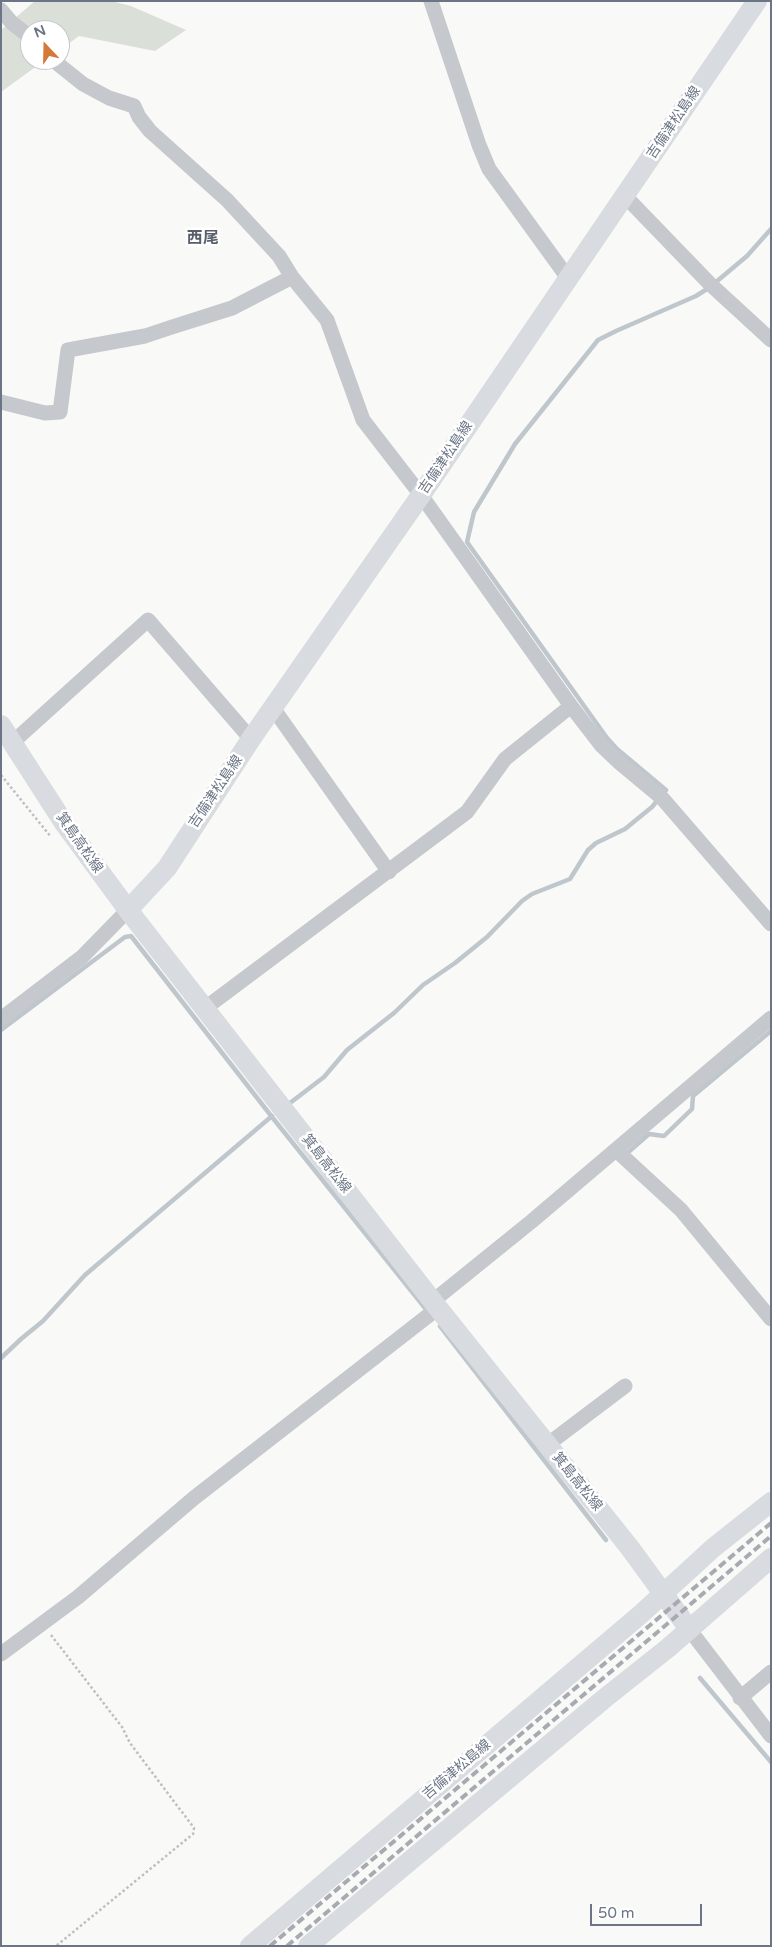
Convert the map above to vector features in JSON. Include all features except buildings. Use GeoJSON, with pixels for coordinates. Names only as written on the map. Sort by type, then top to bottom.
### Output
{"type":"FeatureCollection","features":[{"type":"Feature","properties":{"kind":"main road","name":"吉備津松島線"},"geometry":{"type":"LineString","coordinates":[[128,910],[167,868],[251,739],[421,496],[757,1]]}},
{"type":"Feature","properties":{"kind":"main road","name":"箕島高松線"},"geometry":{"type":"LineString","coordinates":[[1,725],[64,823],[128,910],[432,1310],[548,1445],[630,1548],[689,1629]]}},
{"type":"Feature","properties":{"kind":"main road"},"geometry":{"type":"LineString","coordinates":[[663,1594],[713,1548],[771,1502]]}},
{"type":"Feature","properties":{"kind":"main road"},"geometry":{"type":"LineString","coordinates":[[308,1946],[689,1629],[771,1558]]}},
{"type":"Feature","properties":{"kind":"main road","name":"吉備津松島線"},"geometry":{"type":"LineString","coordinates":[[250,1946],[663,1594]]}},
{"type":"Feature","properties":{"kind":"street"},"geometry":{"type":"LineString","coordinates":[[431,1],[479,145],[489,169],[568,278]]}},
{"type":"Feature","properties":{"kind":"street"},"geometry":{"type":"LineString","coordinates":[[1,10],[20,29]]}},
{"type":"Feature","properties":{"kind":"street"},"geometry":{"type":"LineString","coordinates":[[66,70],[83,84],[109,98],[134,106],[139,117],[150,131],[233,207],[279,256],[292,277],[327,320],[363,420],[421,496],[571,706],[608,751],[660,797],[771,924]]}},
{"type":"Feature","properties":{"kind":"street"},"geometry":{"type":"LineString","coordinates":[[624,195],[710,284],[771,340]]}},
{"type":"Feature","properties":{"kind":"street"},"geometry":{"type":"LineString","coordinates":[[1,402],[45,413],[60,412],[68,350],[144,336],[232,308],[292,277]]}},
{"type":"Feature","properties":{"kind":"street"},"geometry":{"type":"LineString","coordinates":[[13,742],[148,620],[251,739]]}},
{"type":"Feature","properties":{"kind":"street"},"geometry":{"type":"LineString","coordinates":[[204,1009],[467,812],[505,759],[571,706]]}},
{"type":"Feature","properties":{"kind":"street"},"geometry":{"type":"LineString","coordinates":[[273,708],[388,872]]}},
{"type":"Feature","properties":{"kind":"street"},"geometry":{"type":"LineString","coordinates":[[1,1019],[82,957],[128,910]]}},
{"type":"Feature","properties":{"kind":"street"},"geometry":{"type":"LineString","coordinates":[[1,1654],[78,1597],[194,1498],[432,1310],[532,1221],[620,1154],[771,1018]]}},
{"type":"Feature","properties":{"kind":"street"},"geometry":{"type":"LineString","coordinates":[[620,1154],[681,1210],[771,1319]]}},
{"type":"Feature","properties":{"kind":"street"},"geometry":{"type":"LineString","coordinates":[[548,1445],[625,1386]]}},
{"type":"Feature","properties":{"kind":"street"},"geometry":{"type":"LineString","coordinates":[[689,1629],[771,1736]]}},
{"type":"Feature","properties":{"kind":"street"},"geometry":{"type":"LineString","coordinates":[[740,1698],[771,1672]]}},
{"type":"Feature","properties":{"kind":"path"},"geometry":{"type":"LineString","coordinates":[[42,1624],[122,1727],[130,1743],[194,1828],[194,1834],[56,1946]]}},
{"type":"Feature","properties":{"kind":"shaded area"},"geometry":{"type":"Polygon","coordinates":[[[35,1],[111,1],[131,6],[186,30],[155,51],[79,36],[70,43],[70,20],[20,20],[20,70],[31,70],[1,92],[1,30],[35,1]]]}},
{"type":"Feature","properties":{"kind":"waterway"},"geometry":{"type":"LineString","coordinates":[[716,282],[747,256],[771,229]]}},
{"type":"Feature","properties":{"kind":"waterway"},"geometry":{"type":"LineString","coordinates":[[290,1103],[324,1077],[347,1050],[394,1013],[423,985],[455,963],[487,937],[522,901],[532,894],[570,879],[588,850],[596,843],[625,829],[652,807],[666,790],[617,749],[607,738],[467,542],[474,512],[515,444],[598,340],[696,296],[707,289]]}},
{"type":"Feature","properties":{"kind":"waterway"},"geometry":{"type":"LineString","coordinates":[[1,1030],[125,937],[131,936],[272,1117],[425,1308]]}},
{"type":"Feature","properties":{"kind":"waterway"},"geometry":{"type":"LineString","coordinates":[[625,1155],[649,1134],[664,1136],[692,1109],[693,1096],[771,1031]]}},
{"type":"Feature","properties":{"kind":"waterway"},"geometry":{"type":"LineString","coordinates":[[1,1358],[43,1321],[85,1275],[272,1116]]}},
{"type":"Feature","properties":{"kind":"waterway"},"geometry":{"type":"LineString","coordinates":[[440,1326],[606,1540]]}},
{"type":"Feature","properties":{"kind":"waterway"},"geometry":{"type":"LineString","coordinates":[[700,1678],[771,1762]]}},
{"type":"Feature","properties":{"kind":"railway"},"geometry":{"type":"LineString","coordinates":[[270,1946],[771,1523]]}},
{"type":"Feature","properties":{"kind":"railway"},"geometry":{"type":"LineString","coordinates":[[287,1946],[771,1536]]}},
{"type":"Feature","properties":{"kind":"district","name":"西尾"},"geometry":{"type":"Point","coordinates":[203,239]}}]}
